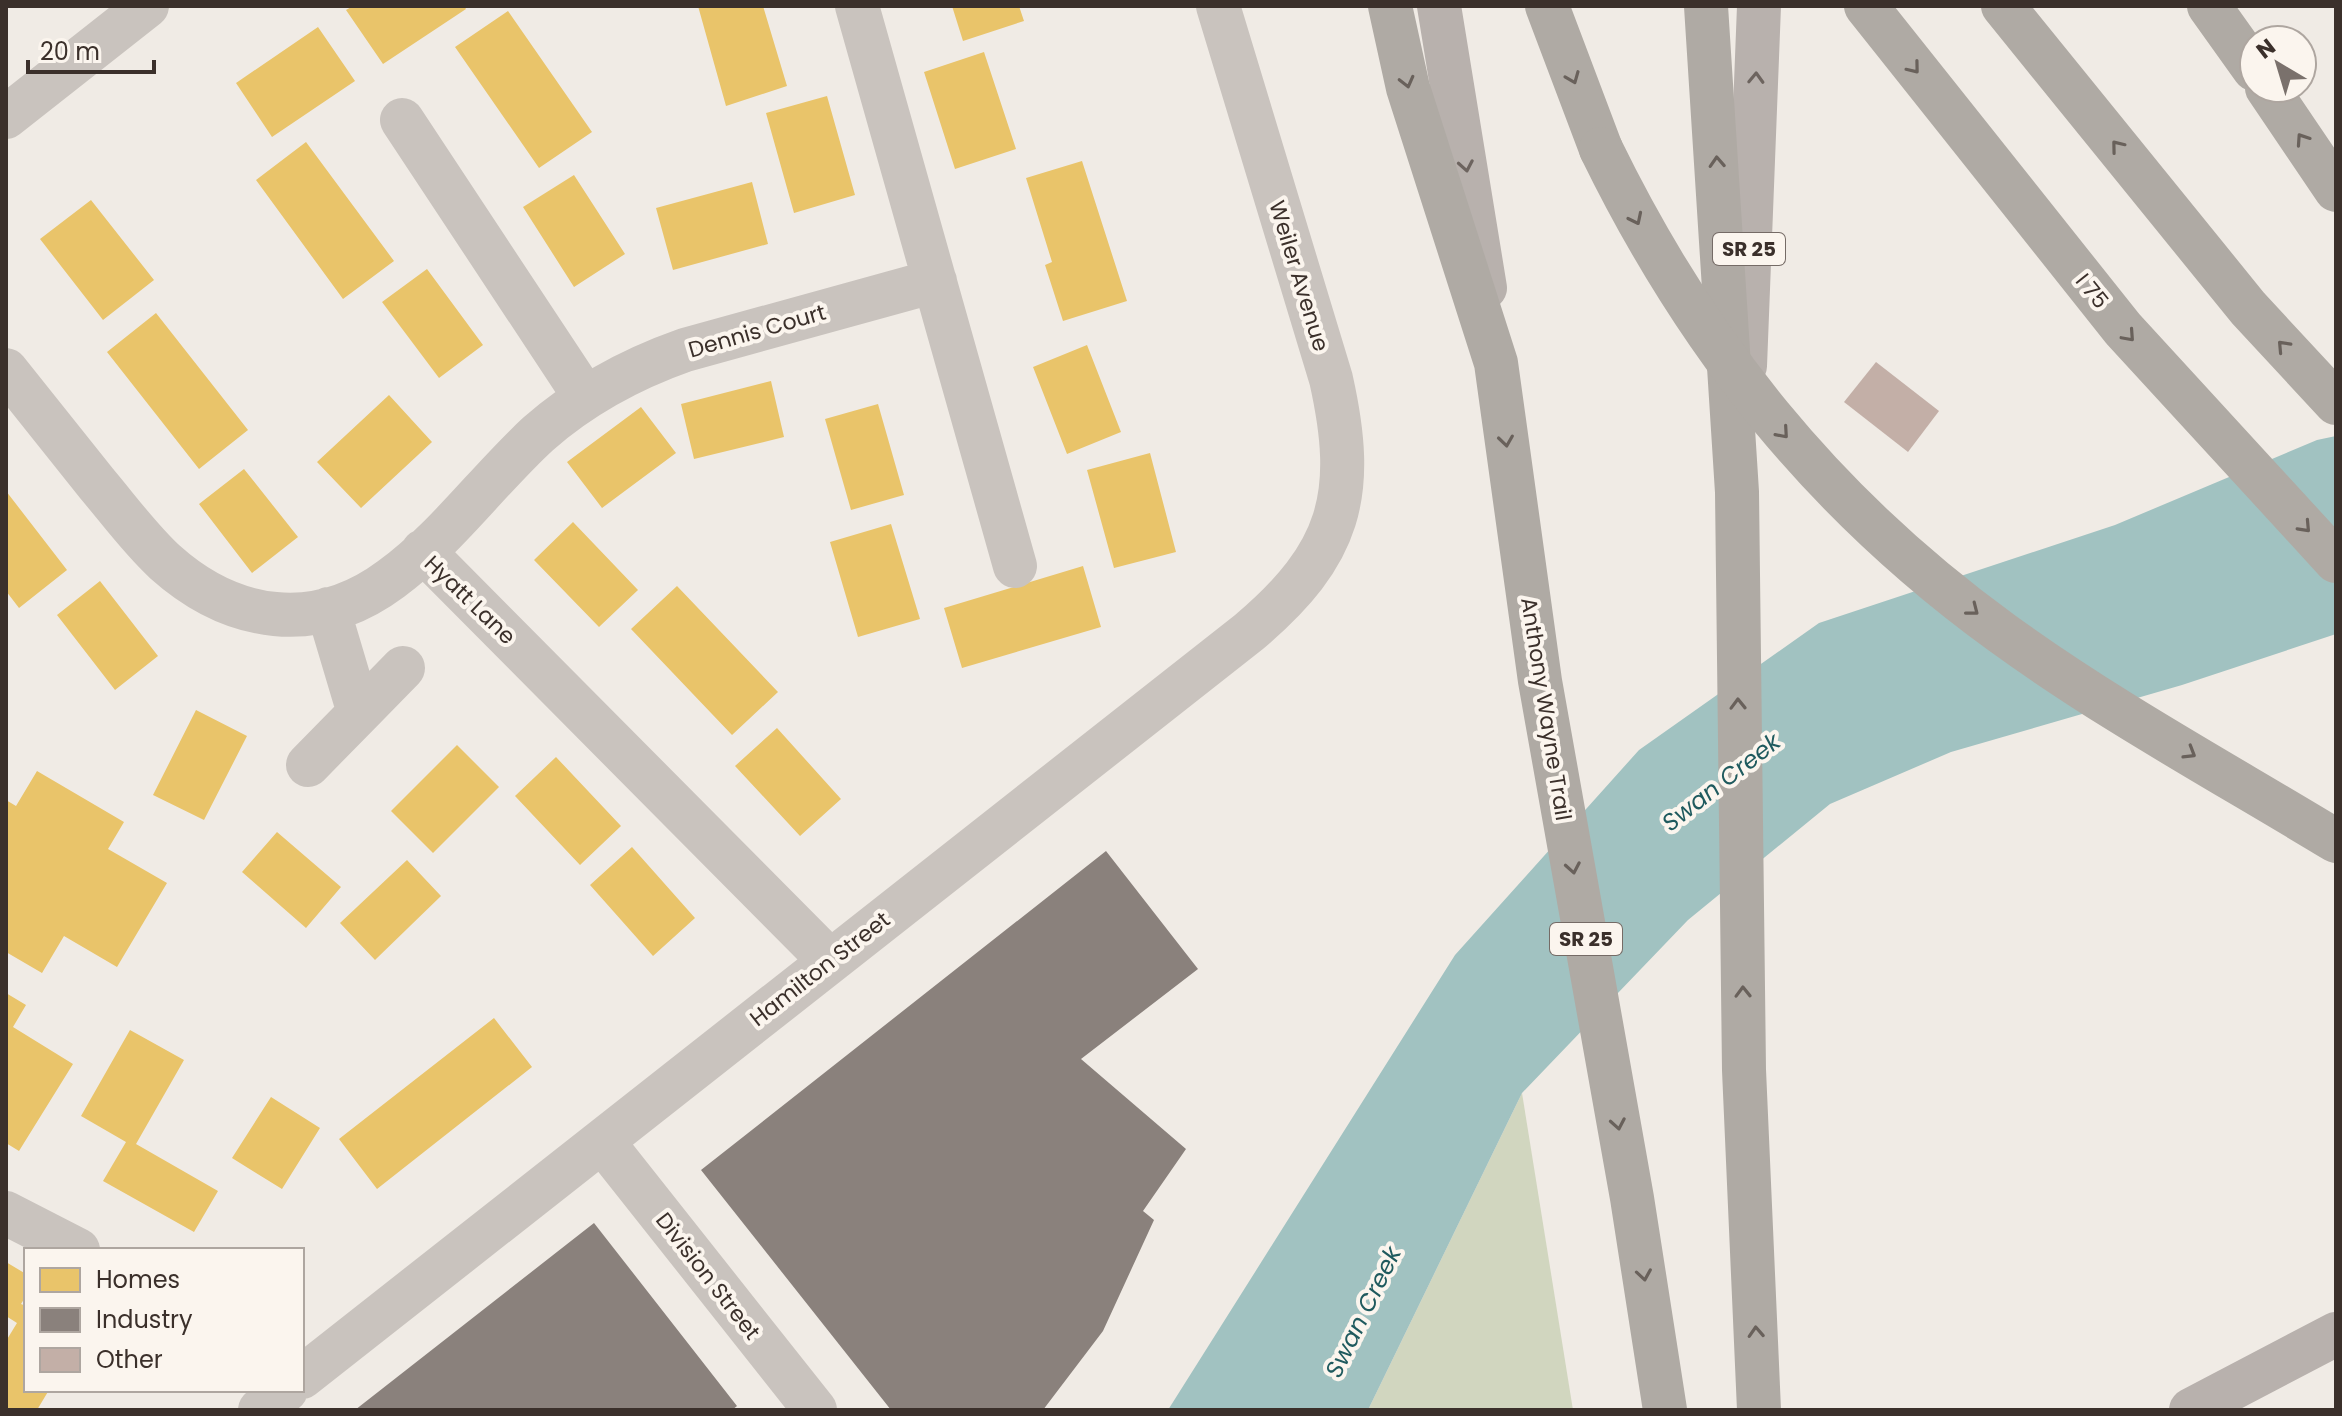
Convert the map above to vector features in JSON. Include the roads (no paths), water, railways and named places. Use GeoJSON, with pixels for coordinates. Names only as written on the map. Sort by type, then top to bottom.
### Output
{"type":"FeatureCollection","features":[{"type":"Feature","properties":{"kind":"highway"},"geometry":{"type":"LineString","coordinates":[[1390,6],[1408,88],[1496,363]]}},
{"type":"Feature","properties":{"kind":"highway"},"geometry":{"type":"LineString","coordinates":[[1547,6],[1601,149],[1644,236],[1713,344],[1804,457],[1888,541],[2002,633],[2056,670],[2336,841]]}},
{"type":"Feature","properties":{"kind":"highway"},"geometry":{"type":"LineString","coordinates":[[1706,6],[1737,492]]}},
{"type":"Feature","properties":{"kind":"highway","name":"I 75"},"geometry":{"type":"LineString","coordinates":[[1866,6],[2123,329],[2336,561]]}},
{"type":"Feature","properties":{"kind":"highway"},"geometry":{"type":"LineString","coordinates":[[2003,6],[2248,308],[2336,403]]}},
{"type":"Feature","properties":{"kind":"highway"},"geometry":{"type":"LineString","coordinates":[[2209,6],[2238,47]]}},
{"type":"Feature","properties":{"kind":"highway"},"geometry":{"type":"LineString","coordinates":[[2278,104],[2336,190]]}},
{"type":"Feature","properties":{"kind":"highway","name":"Anthony Wayne Trail"},"geometry":{"type":"LineString","coordinates":[[1496,363],[1540,681],[1632,1198],[1665,1410]]}},
{"type":"Feature","properties":{"kind":"highway","name":"SR 25"},"geometry":{"type":"LineString","coordinates":[[1737,492],[1744,1070],[1759,1410]]}},
{"type":"Feature","properties":{"kind":"main road","name":"Anthony Wayne Trail"},"geometry":{"type":"LineString","coordinates":[[1439,6],[1496,363]]}},
{"type":"Feature","properties":{"kind":"main road","name":"SR 25"},"geometry":{"type":"LineString","coordinates":[[1737,492],[1759,6]]}},
{"type":"Feature","properties":{"kind":"main road"},"geometry":{"type":"LineString","coordinates":[[2191,1410],[2336,1334]]}},
{"type":"Feature","properties":{"kind":"street"},"geometry":{"type":"LineString","coordinates":[[6,117],[147,6]]}},
{"type":"Feature","properties":{"kind":"street"},"geometry":{"type":"LineString","coordinates":[[857,6],[1015,566]]}},
{"type":"Feature","properties":{"kind":"street","name":"Weiler Avenue"},"geometry":{"type":"LineString","coordinates":[[1218,6],[1326,364],[1341,424],[1341,493],[1337,517],[1323,548]]}},
{"type":"Feature","properties":{"kind":"street"},"geometry":{"type":"LineString","coordinates":[[402,120],[585,397]]}},
{"type":"Feature","properties":{"kind":"street","name":"Dennis Court"},"geometry":{"type":"LineString","coordinates":[[423,551],[540,432],[585,397],[654,361],[685,350],[935,281]]}},
{"type":"Feature","properties":{"kind":"street","name":"Hyatt Lane"},"geometry":{"type":"LineString","coordinates":[[6,370],[131,525],[164,561],[197,587],[226,604],[264,615],[303,616],[328,609],[390,580],[423,551],[830,961]]}},
{"type":"Feature","properties":{"kind":"street","name":"Hamilton Street"},"geometry":{"type":"LineString","coordinates":[[304,1373],[1249,632],[1288,599],[1323,548]]}},
{"type":"Feature","properties":{"kind":"street"},"geometry":{"type":"LineString","coordinates":[[328,609],[359,713]]}},
{"type":"Feature","properties":{"kind":"street"},"geometry":{"type":"LineString","coordinates":[[308,765],[403,668]]}},
{"type":"Feature","properties":{"kind":"street","name":"Division Street"},"geometry":{"type":"LineString","coordinates":[[602,1141],[815,1410]]}},
{"type":"Feature","properties":{"kind":"street"},"geometry":{"type":"LineString","coordinates":[[6,1213],[74,1248]]}},
{"type":"Feature","properties":{"kind":"street","name":"Hamilton Street"},"geometry":{"type":"LineString","coordinates":[[260,1410],[281,1392]]}},
{"type":"Feature","properties":{"kind":"water","name":"Swan Creek"},"geometry":{"type":"Polygon","coordinates":[[[2336,436],[2336,634],[2182,685],[1951,752],[1830,804],[1688,920],[1522,1093],[1368,1410],[1168,1410],[1455,955],[1639,750],[1819,623],[2115,525],[2317,440],[2336,436]]]}}]}
